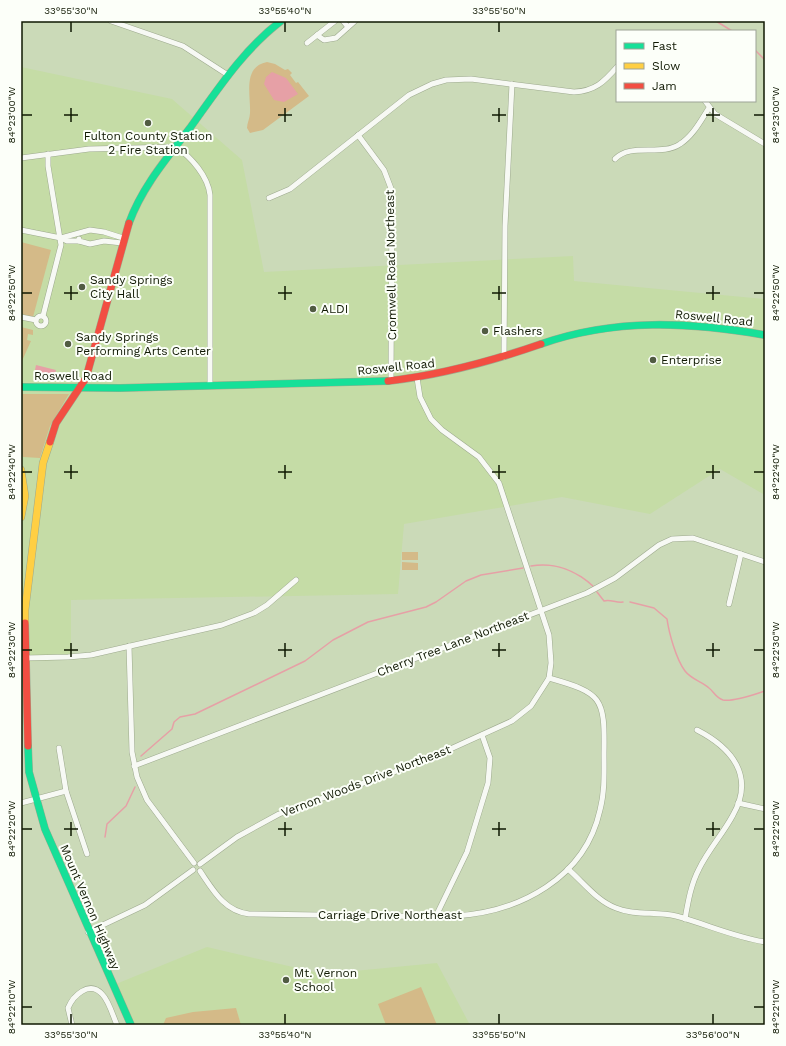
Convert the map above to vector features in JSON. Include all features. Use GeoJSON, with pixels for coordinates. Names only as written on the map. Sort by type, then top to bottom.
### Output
{"type":"FeatureCollection","features":[{"type":"Feature","properties":{"kind":"main road","name":"Mount Vernon Highway"},"geometry":{"type":"LineString","coordinates":[[131,1025],[88,932],[43,824],[35,800],[27,754],[25,601],[43,466],[47,447],[61,415],[81,388],[87,374],[127,224],[140,198],[228,75],[267,31],[281,21]]}},
{"type":"Feature","properties":{"kind":"main road","name":"Roswell Road"},"geometry":{"type":"LineString","coordinates":[[21,387],[81,388],[392,381],[468,368],[504,357],[544,342],[580,332],[632,325],[667,324],[713,327],[765,335]]}},
{"type":"Feature","properties":{"kind":"main road"},"geometry":{"type":"LineString","coordinates":[[21,470],[25,496],[21,517]]}},
{"type":"Feature","properties":{"kind":"street"},"geometry":{"type":"LineString","coordinates":[[111,21],[182,46],[228,75]]}},
{"type":"Feature","properties":{"kind":"street"},"geometry":{"type":"LineString","coordinates":[[307,43],[335,21]]}},
{"type":"Feature","properties":{"kind":"street"},"geometry":{"type":"LineString","coordinates":[[344,21],[348,27]]}},
{"type":"Feature","properties":{"kind":"street"},"geometry":{"type":"LineString","coordinates":[[317,35],[324,40],[336,38],[355,21]]}},
{"type":"Feature","properties":{"kind":"street"},"geometry":{"type":"LineString","coordinates":[[269,198],[290,188],[409,95],[432,84],[462,79],[562,90],[585,91],[602,83],[616,68]]}},
{"type":"Feature","properties":{"kind":"street"},"geometry":{"type":"LineString","coordinates":[[504,357],[505,226],[512,84]]}},
{"type":"Feature","properties":{"kind":"street"},"geometry":{"type":"LineString","coordinates":[[706,102],[709,108],[726,121],[765,144]]}},
{"type":"Feature","properties":{"kind":"street"},"geometry":{"type":"LineString","coordinates":[[615,159],[626,152],[663,150],[678,146],[690,136],[709,108]]}},
{"type":"Feature","properties":{"kind":"street","name":"Cromwell Road Northeast"},"geometry":{"type":"LineString","coordinates":[[358,135],[384,170],[392,191],[392,381]]}},
{"type":"Feature","properties":{"kind":"street"},"geometry":{"type":"LineString","coordinates":[[21,158],[89,149],[176,146],[191,159],[206,181],[209,191],[210,385]]}},
{"type":"Feature","properties":{"kind":"street"},"geometry":{"type":"LineString","coordinates":[[36,320],[38,325],[44,326],[46,321],[43,316],[57,263],[61,238],[48,166],[48,154]]}},
{"type":"Feature","properties":{"kind":"street"},"geometry":{"type":"LineString","coordinates":[[21,230],[61,238],[67,241],[79,241],[90,244],[104,241],[123,241]]}},
{"type":"Feature","properties":{"kind":"street"},"geometry":{"type":"LineString","coordinates":[[61,238],[90,230],[104,232],[123,241]]}},
{"type":"Feature","properties":{"kind":"street"},"geometry":{"type":"LineString","coordinates":[[104,232],[104,241]]}},
{"type":"Feature","properties":{"kind":"street"},"geometry":{"type":"LineString","coordinates":[[78,234],[79,241]]}},
{"type":"Feature","properties":{"kind":"street"},"geometry":{"type":"LineString","coordinates":[[21,317],[36,320],[38,317],[43,316]]}},
{"type":"Feature","properties":{"kind":"street","name":"Vernon Woods Drive Northeast"},"geometry":{"type":"LineString","coordinates":[[200,864],[237,837],[279,814],[424,761],[512,721],[525,712],[538,697],[548,678],[551,648],[542,610],[499,483],[479,457],[442,430],[431,419],[420,397],[416,378]]}},
{"type":"Feature","properties":{"kind":"street","name":"Cherry Tree Lane Northeast"},"geometry":{"type":"LineString","coordinates":[[134,766],[602,586],[659,545],[672,539],[693,538],[765,562]]}},
{"type":"Feature","properties":{"kind":"street"},"geometry":{"type":"LineString","coordinates":[[729,604],[741,554]]}},
{"type":"Feature","properties":{"kind":"street"},"geometry":{"type":"LineString","coordinates":[[25,658],[79,656],[240,620],[267,606],[296,580]]}},
{"type":"Feature","properties":{"kind":"street"},"geometry":{"type":"LineString","coordinates":[[88,932],[145,905],[193,870],[200,871],[200,864],[194,863],[147,800],[134,766],[129,646]]}},
{"type":"Feature","properties":{"kind":"street","name":"Carriage Drive Northeast"},"geometry":{"type":"LineString","coordinates":[[200,871],[223,903],[232,910],[241,913],[436,916],[468,915],[516,904],[545,890],[568,869],[588,842],[600,812],[604,788],[605,720],[600,705],[589,692],[578,686],[548,678]]}},
{"type":"Feature","properties":{"kind":"street"},"geometry":{"type":"LineString","coordinates":[[684,919],[691,890],[698,871],[733,815],[738,803],[741,781],[734,759],[720,742],[697,730]]}},
{"type":"Feature","properties":{"kind":"street"},"geometry":{"type":"LineString","coordinates":[[436,916],[467,852],[488,782],[490,758],[482,735]]}},
{"type":"Feature","properties":{"kind":"street"},"geometry":{"type":"LineString","coordinates":[[58,748],[66,791],[87,854]]}},
{"type":"Feature","properties":{"kind":"street"},"geometry":{"type":"LineString","coordinates":[[21,803],[66,791]]}},
{"type":"Feature","properties":{"kind":"street"},"geometry":{"type":"LineString","coordinates":[[738,803],[765,810]]}},
{"type":"Feature","properties":{"kind":"street"},"geometry":{"type":"LineString","coordinates":[[193,870],[192,866],[194,863]]}},
{"type":"Feature","properties":{"kind":"street"},"geometry":{"type":"LineString","coordinates":[[568,869],[602,900],[615,908],[631,912],[667,914],[738,936],[765,942]]}},
{"type":"Feature","properties":{"kind":"street"},"geometry":{"type":"LineString","coordinates":[[72,1025],[68,1008],[78,992],[85,989],[96,989],[102,994],[117,1025]]}},
{"type":"Feature","properties":{"kind":"shaded area"},"geometry":{"type":"Polygon","coordinates":[[[267,62],[275,64],[285,70],[288,69],[292,73],[290,75],[296,83],[298,82],[309,96],[263,130],[250,133],[247,128],[247,124],[250,115],[249,90],[251,76],[259,65],[267,62]]]}},
{"type":"Feature","properties":{"kind":"shaded area"},"geometry":{"type":"Polygon","coordinates":[[[21,67],[172,99],[242,160],[264,272],[573,256],[574,281],[765,299],[765,495],[720,469],[650,514],[562,497],[404,524],[398,594],[71,600],[71,659],[23,662],[23,741],[21,741],[21,67]]]}},
{"type":"Feature","properties":{"kind":"shaded area"},"geometry":{"type":"Polygon","coordinates":[[[272,72],[286,78],[298,94],[284,102],[274,100],[264,84],[266,77],[272,72]]]}},
{"type":"Feature","properties":{"kind":"shaded area"},"geometry":{"type":"Polygon","coordinates":[[[21,242],[51,250],[33,317],[21,314],[21,242]]]}},
{"type":"Feature","properties":{"kind":"shaded area"},"geometry":{"type":"Polygon","coordinates":[[[21,327],[33,330],[33,335],[28,334],[27,340],[31,341],[21,363],[21,327]]]}},
{"type":"Feature","properties":{"kind":"shaded area"},"geometry":{"type":"Polygon","coordinates":[[[36,365],[56,370],[54,377],[41,373],[34,375],[36,365]]]}},
{"type":"Feature","properties":{"kind":"shaded area"},"geometry":{"type":"Polygon","coordinates":[[[21,394],[69,394],[50,426],[40,458],[23,457],[21,451],[21,394]]]}},
{"type":"Feature","properties":{"kind":"shaded area"},"geometry":{"type":"Polygon","coordinates":[[[402,552],[418,552],[418,560],[402,560],[402,552]]]}},
{"type":"Feature","properties":{"kind":"shaded area"},"geometry":{"type":"Polygon","coordinates":[[[402,562],[418,563],[418,570],[402,570],[402,562]]]}},
{"type":"Feature","properties":{"kind":"shaded area","name":"Mt. Vernon School"},"geometry":{"type":"Polygon","coordinates":[[[207,947],[323,974],[437,963],[470,1025],[130,1025],[111,986],[207,947]]]}},
{"type":"Feature","properties":{"kind":"shaded area"},"geometry":{"type":"Polygon","coordinates":[[[421,987],[437,1025],[386,1025],[378,1004],[421,987]]]}},
{"type":"Feature","properties":{"kind":"shaded area"},"geometry":{"type":"Polygon","coordinates":[[[236,1008],[241,1025],[163,1025],[166,1018],[193,1012],[236,1008]]]}},
{"type":"Feature","properties":{"kind":"waterway"},"geometry":{"type":"LineString","coordinates":[[716,21],[730,30]]}},
{"type":"Feature","properties":{"kind":"waterway"},"geometry":{"type":"LineString","coordinates":[[756,51],[765,60]]}},
{"type":"Feature","properties":{"kind":"waterway"},"geometry":{"type":"LineString","coordinates":[[531,566],[549,565],[565,569],[580,576],[594,587]]}},
{"type":"Feature","properties":{"kind":"waterway"},"geometry":{"type":"LineString","coordinates":[[141,756],[172,729],[174,722],[180,717],[195,714],[305,661],[333,640],[368,622],[426,607],[436,602],[466,581],[481,575],[523,568]]}},
{"type":"Feature","properties":{"kind":"waterway"},"geometry":{"type":"LineString","coordinates":[[597,592],[604,601],[609,600],[623,602]]}},
{"type":"Feature","properties":{"kind":"waterway"},"geometry":{"type":"LineString","coordinates":[[630,602],[654,608],[667,619],[673,646],[685,671],[709,688],[719,698],[723,700],[733,700],[765,691]]}},
{"type":"Feature","properties":{"kind":"waterway"},"geometry":{"type":"LineString","coordinates":[[105,837],[107,824],[126,806],[135,787]]}},
{"type":"Feature","properties":{"kind":"traffic: fast"},"geometry":{"type":"LineString","coordinates":[[129,223],[134,210],[148,185],[221,85],[255,44],[281,21]]}},
{"type":"Feature","properties":{"kind":"traffic: fast"},"geometry":{"type":"LineString","coordinates":[[541,344],[569,336],[624,326],[680,325],[708,327],[765,335]]}},
{"type":"Feature","properties":{"kind":"traffic: fast"},"geometry":{"type":"LineString","coordinates":[[21,387],[120,388],[388,381]]}},
{"type":"Feature","properties":{"kind":"traffic: fast"},"geometry":{"type":"LineString","coordinates":[[28,746],[29,772],[45,829],[131,1025]]}},
{"type":"Feature","properties":{"kind":"traffic: slow"},"geometry":{"type":"LineString","coordinates":[[25,623],[25,610],[43,463],[50,442]]}},
{"type":"Feature","properties":{"kind":"traffic: slow"},"geometry":{"type":"LineString","coordinates":[[21,470],[25,496],[21,517]]}},
{"type":"Feature","properties":{"kind":"traffic: jam"},"geometry":{"type":"LineString","coordinates":[[50,442],[56,423],[86,378],[129,223]]}},
{"type":"Feature","properties":{"kind":"traffic: jam"},"geometry":{"type":"LineString","coordinates":[[388,381],[466,367],[541,344]]}},
{"type":"Feature","properties":{"kind":"traffic: jam"},"geometry":{"type":"LineString","coordinates":[[25,623],[28,746]]}},
{"type":"Feature","properties":{"kind":"place","name":"Fulton County Station 2 Fire Station"},"geometry":{"type":"Point","coordinates":[148,123]}},
{"type":"Feature","properties":{"kind":"place","name":"Sandy Springs City Hall"},"geometry":{"type":"Point","coordinates":[82,287]}},
{"type":"Feature","properties":{"kind":"place","name":"ALDI"},"geometry":{"type":"Point","coordinates":[313,309]}},
{"type":"Feature","properties":{"kind":"place","name":"Flashers"},"geometry":{"type":"Point","coordinates":[485,331]}},
{"type":"Feature","properties":{"kind":"place","name":"Sandy Springs Performing Arts Center"},"geometry":{"type":"Point","coordinates":[68,344]}},
{"type":"Feature","properties":{"kind":"place","name":"Enterprise"},"geometry":{"type":"Point","coordinates":[653,360]}},
{"type":"Feature","properties":{"kind":"place","name":"Mt. Vernon School"},"geometry":{"type":"Point","coordinates":[286,980]}}]}
